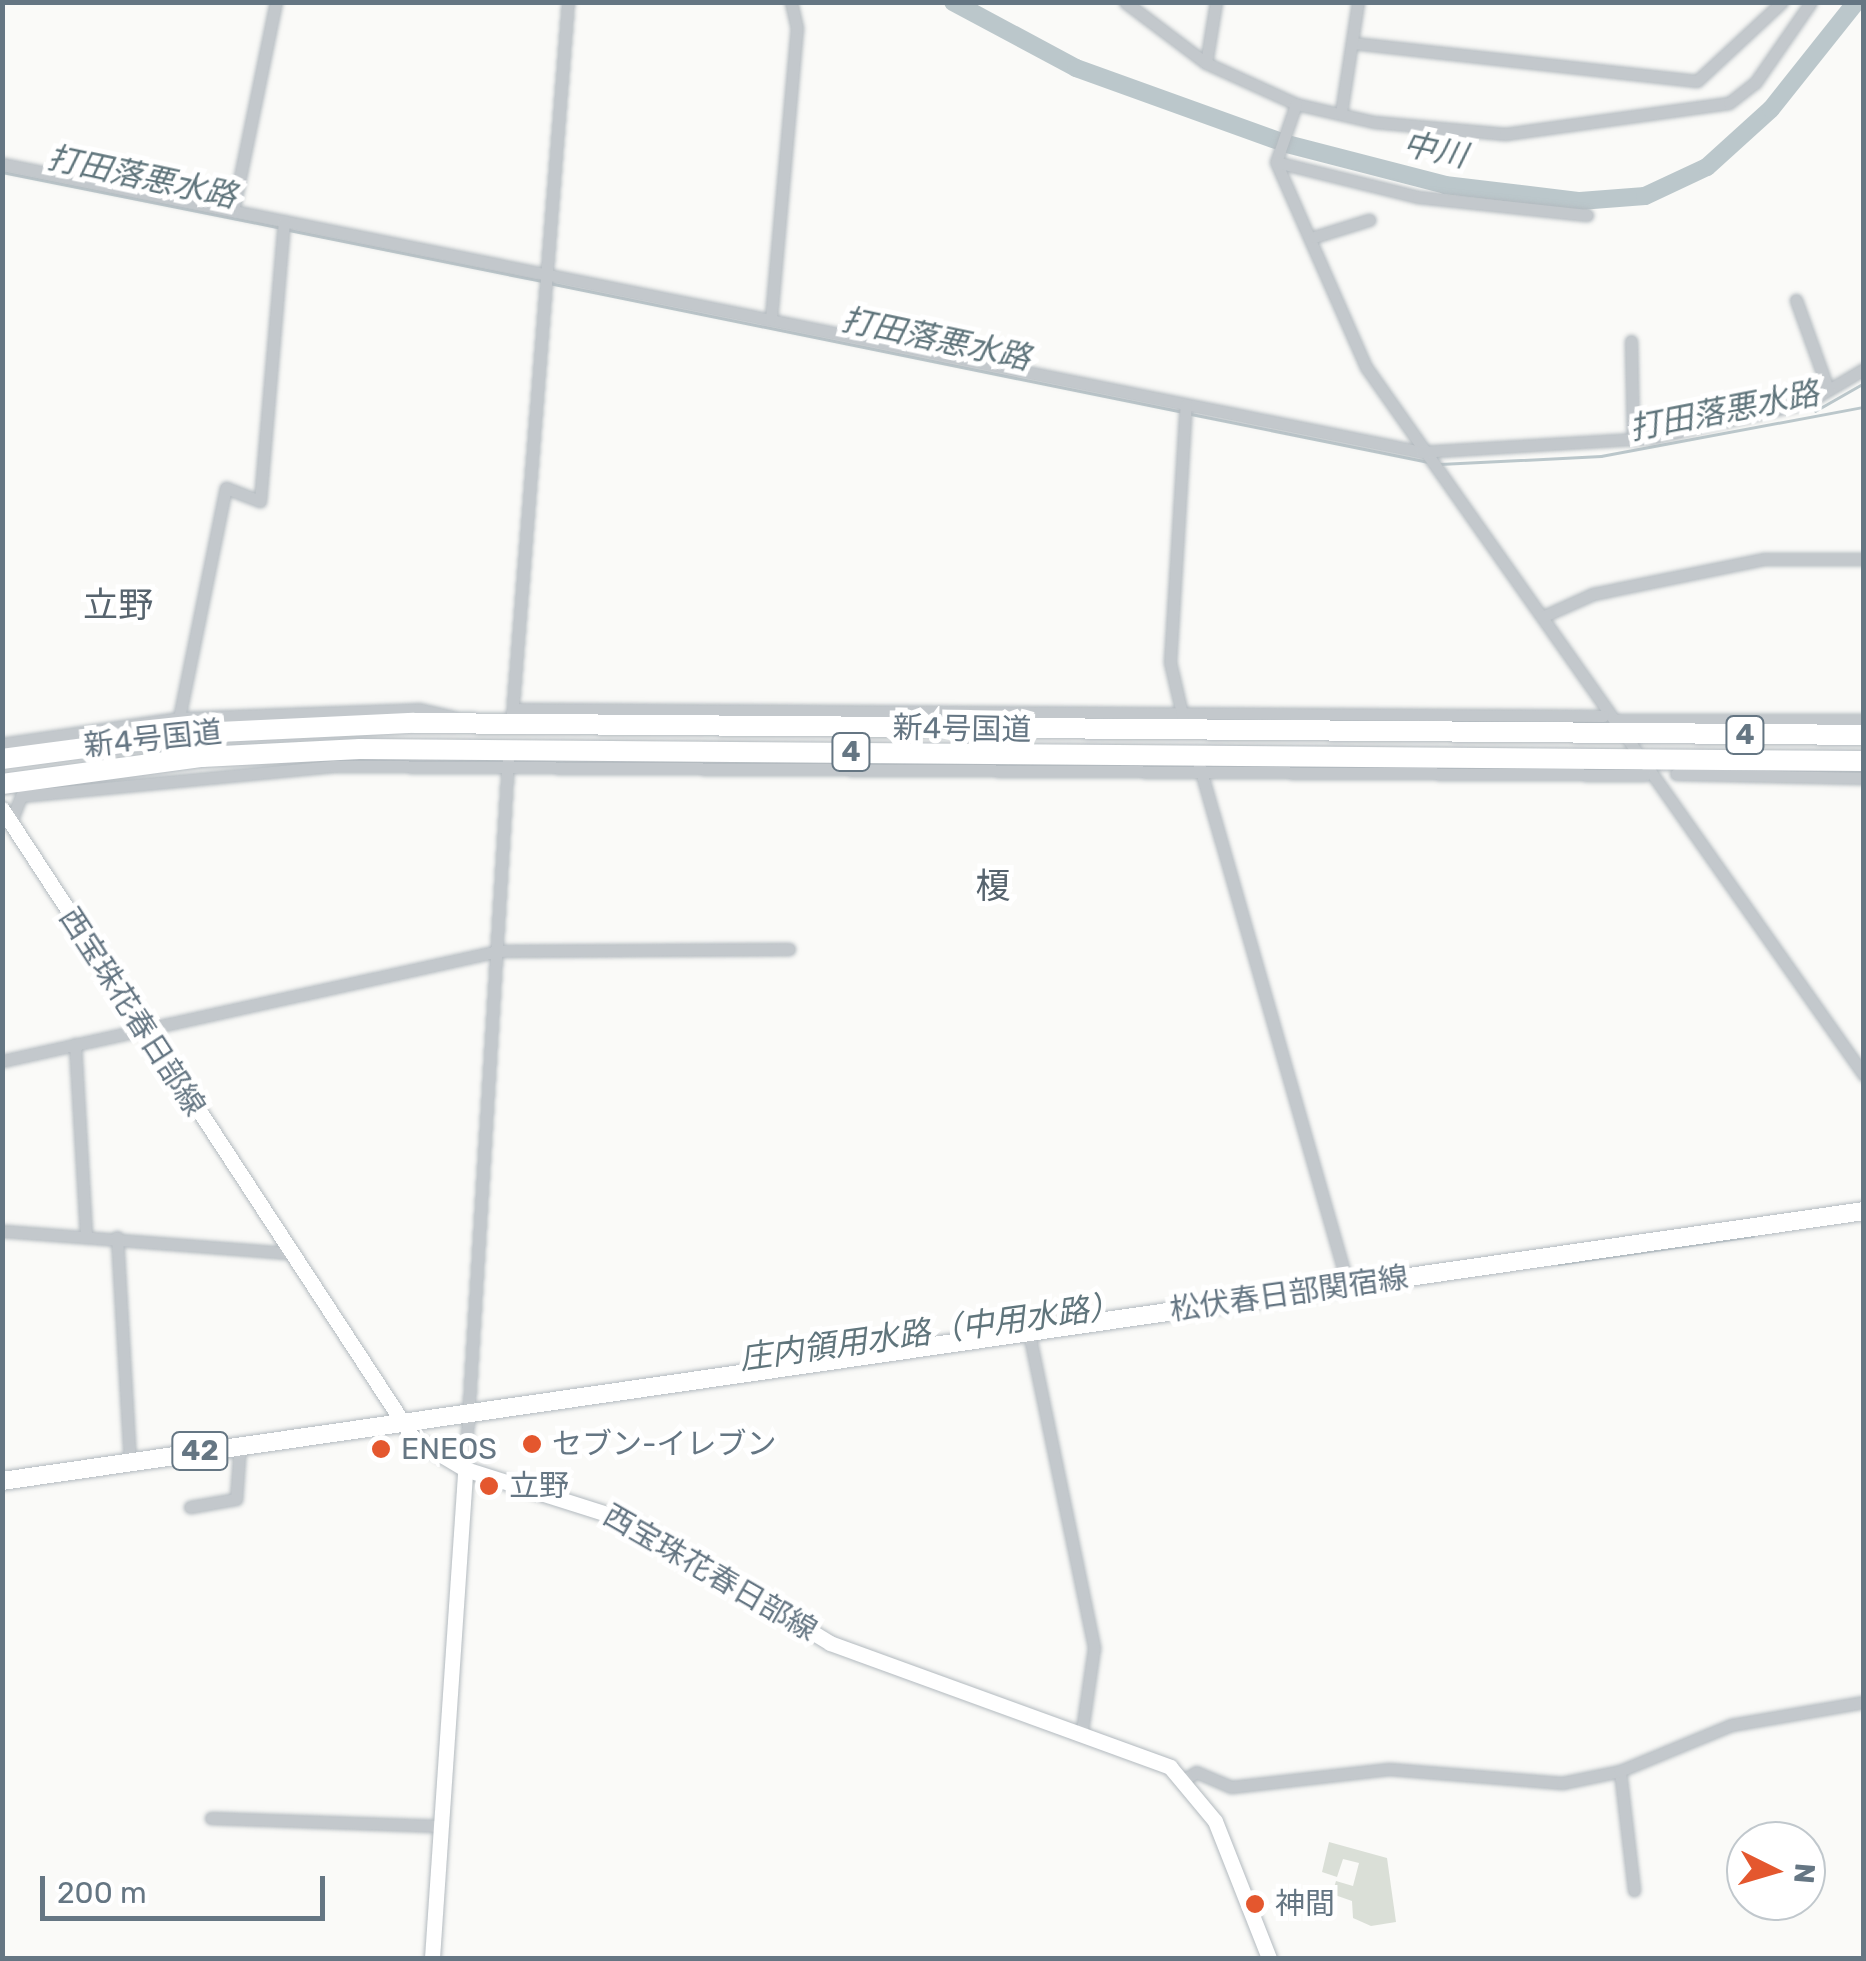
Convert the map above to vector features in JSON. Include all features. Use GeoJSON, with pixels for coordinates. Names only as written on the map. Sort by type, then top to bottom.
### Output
{"type":"FeatureCollection","features":[{"type":"Feature","properties":{"kind":"highway","name":"新4号国道"},"geometry":{"type":"LineString","coordinates":[[16,752],[249,729],[473,724],[512,717],[1542,727],[1615,723],[1864,736]]}},
{"type":"Feature","properties":{"kind":"highway","name":"新4号国道"},"geometry":{"type":"LineString","coordinates":[[2,784],[242,754],[1643,767],[1864,761]]}},
{"type":"Feature","properties":{"kind":"main road","name":"西宝珠花春日部線"},"geometry":{"type":"LineString","coordinates":[[7,816],[398,1420],[433,1454],[465,1469],[607,1510],[830,1643],[1151,1756],[1184,1778],[1215,1821],[1269,1958]]}},
{"type":"Feature","properties":{"kind":"main road","name":"松伏春日部関宿線"},"geometry":{"type":"LineString","coordinates":[[2,1481],[466,1410],[1029,1333],[1864,1211]]}},
{"type":"Feature","properties":{"kind":"main road"},"geometry":{"type":"LineString","coordinates":[[432,1958],[465,1469]]}},
{"type":"Feature","properties":{"kind":"street"},"geometry":{"type":"LineString","coordinates":[[233,211],[276,2]]}},
{"type":"Feature","properties":{"kind":"street"},"geometry":{"type":"LineString","coordinates":[[512,717],[568,2]]}},
{"type":"Feature","properties":{"kind":"street"},"geometry":{"type":"LineString","coordinates":[[771,318],[796,28],[791,2]]}},
{"type":"Feature","properties":{"kind":"street"},"geometry":{"type":"LineString","coordinates":[[1125,2],[1206,63],[1296,104],[1505,134],[1729,103],[1755,82],[1811,2]]}},
{"type":"Feature","properties":{"kind":"street"},"geometry":{"type":"LineString","coordinates":[[1206,63],[1216,2]]}},
{"type":"Feature","properties":{"kind":"street"},"geometry":{"type":"LineString","coordinates":[[1341,113],[1358,2]]}},
{"type":"Feature","properties":{"kind":"street"},"geometry":{"type":"LineString","coordinates":[[1352,43],[1697,81],[1782,2]]}},
{"type":"Feature","properties":{"kind":"street"},"geometry":{"type":"LineString","coordinates":[[1296,104],[1276,162],[1314,238],[1343,323],[1420,452],[1544,616],[1643,767],[1864,1075]]}},
{"type":"Feature","properties":{"kind":"street"},"geometry":{"type":"LineString","coordinates":[[1276,162],[1418,198],[1587,215]]}},
{"type":"Feature","properties":{"kind":"street"},"geometry":{"type":"LineString","coordinates":[[2,164],[1420,452],[1633,440],[1808,402],[1864,369]]}},
{"type":"Feature","properties":{"kind":"street"},"geometry":{"type":"LineString","coordinates":[[1314,238],[1369,220]]}},
{"type":"Feature","properties":{"kind":"street"},"geometry":{"type":"LineString","coordinates":[[178,718],[226,488],[260,501],[284,221]]}},
{"type":"Feature","properties":{"kind":"street"},"geometry":{"type":"LineString","coordinates":[[1796,300],[1828,389]]}},
{"type":"Feature","properties":{"kind":"street"},"geometry":{"type":"LineString","coordinates":[[1631,342],[1633,440]]}},
{"type":"Feature","properties":{"kind":"street"},"geometry":{"type":"LineString","coordinates":[[1184,723],[1170,662],[1186,404]]}},
{"type":"Feature","properties":{"kind":"street"},"geometry":{"type":"LineString","coordinates":[[1544,616],[1593,594],[1764,559],[1864,559]]}},
{"type":"Feature","properties":{"kind":"street"},"geometry":{"type":"LineString","coordinates":[[2,744],[16,752],[178,718],[419,709],[473,724]]}},
{"type":"Feature","properties":{"kind":"street"},"geometry":{"type":"LineString","coordinates":[[1615,723],[1864,720]]}},
{"type":"Feature","properties":{"kind":"street"},"geometry":{"type":"LineString","coordinates":[[7,816],[21,796],[99,784],[278,767],[509,758],[465,1469]]}},
{"type":"Feature","properties":{"kind":"street"},"geometry":{"type":"LineString","coordinates":[[1199,763],[1348,1286]]}},
{"type":"Feature","properties":{"kind":"street"},"geometry":{"type":"LineString","coordinates":[[1676,774],[1735,766],[1864,778]]}},
{"type":"Feature","properties":{"kind":"street"},"geometry":{"type":"LineString","coordinates":[[2,1061],[498,951],[789,950]]}},
{"type":"Feature","properties":{"kind":"street"},"geometry":{"type":"LineString","coordinates":[[75,1044],[86,1234]]}},
{"type":"Feature","properties":{"kind":"street"},"geometry":{"type":"LineString","coordinates":[[2,1231],[86,1234],[288,1253]]}},
{"type":"Feature","properties":{"kind":"street"},"geometry":{"type":"LineString","coordinates":[[116,1237],[130,1461]]}},
{"type":"Feature","properties":{"kind":"street"},"geometry":{"type":"LineString","coordinates":[[1029,1333],[1094,1648],[1082,1730]]}},
{"type":"Feature","properties":{"kind":"street"},"geometry":{"type":"LineString","coordinates":[[190,1507],[236,1499],[240,1444]]}},
{"type":"Feature","properties":{"kind":"street"},"geometry":{"type":"LineString","coordinates":[[1184,1778],[1196,1772],[1231,1787],[1389,1768],[1562,1783],[1620,1771],[1731,1725],[1864,1702]]}},
{"type":"Feature","properties":{"kind":"street"},"geometry":{"type":"LineString","coordinates":[[1620,1771],[1634,1890]]}},
{"type":"Feature","properties":{"kind":"street"},"geometry":{"type":"LineString","coordinates":[[211,1818],[441,1826]]}},
{"type":"Feature","properties":{"kind":"shaded area"},"geometry":{"type":"Polygon","coordinates":[[[1329,1842],[1387,1858],[1396,1922],[1371,1926],[1353,1918],[1352,1901],[1332,1894],[1336,1881],[1353,1886],[1359,1863],[1343,1859],[1337,1877],[1322,1872],[1329,1842]]]}},
{"type":"Feature","properties":{"kind":"waterway","name":"中川"},"geometry":{"type":"LineString","coordinates":[[953,2],[1076,68],[1287,144],[1445,185],[1580,201],[1645,196],[1707,167],[1771,109],[1856,2]]}},
{"type":"Feature","properties":{"kind":"waterway","name":"打田落悪水路"},"geometry":{"type":"LineString","coordinates":[[2,172],[281,228]]}},
{"type":"Feature","properties":{"kind":"waterway","name":"打田落悪水路"},"geometry":{"type":"LineString","coordinates":[[289,230],[541,281]]}},
{"type":"Feature","properties":{"kind":"waterway","name":"打田落悪水路"},"geometry":{"type":"LineString","coordinates":[[549,283],[1183,412]]}},
{"type":"Feature","properties":{"kind":"waterway"},"geometry":{"type":"LineString","coordinates":[[1815,411],[1864,383]]}},
{"type":"Feature","properties":{"kind":"waterway","name":"打田落悪水路"},"geometry":{"type":"LineString","coordinates":[[1440,464],[1601,456],[1864,407]]}},
{"type":"Feature","properties":{"kind":"waterway","name":"打田落悪水路"},"geometry":{"type":"LineString","coordinates":[[1191,414],[1428,462]]}},
{"type":"Feature","properties":{"kind":"waterway","name":"庄内領用水路（中用水路）"},"geometry":{"type":"LineString","coordinates":[[1558,1264],[1753,1236]]}},
{"type":"Feature","properties":{"kind":"place","name":"セブン-イレブン"},"geometry":{"type":"Point","coordinates":[532,1444]}},
{"type":"Feature","properties":{"kind":"place","name":"ENEOS"},"geometry":{"type":"Point","coordinates":[381,1449]}},
{"type":"Feature","properties":{"kind":"place","name":"立野"},"geometry":{"type":"Point","coordinates":[489,1486]}},
{"type":"Feature","properties":{"kind":"place","name":"神間"},"geometry":{"type":"Point","coordinates":[1255,1904]}},
{"type":"Feature","properties":{"kind":"district","name":"立野"},"geometry":{"type":"Point","coordinates":[118,605]}},
{"type":"Feature","properties":{"kind":"district","name":"榎"},"geometry":{"type":"Point","coordinates":[993,886]}}]}
